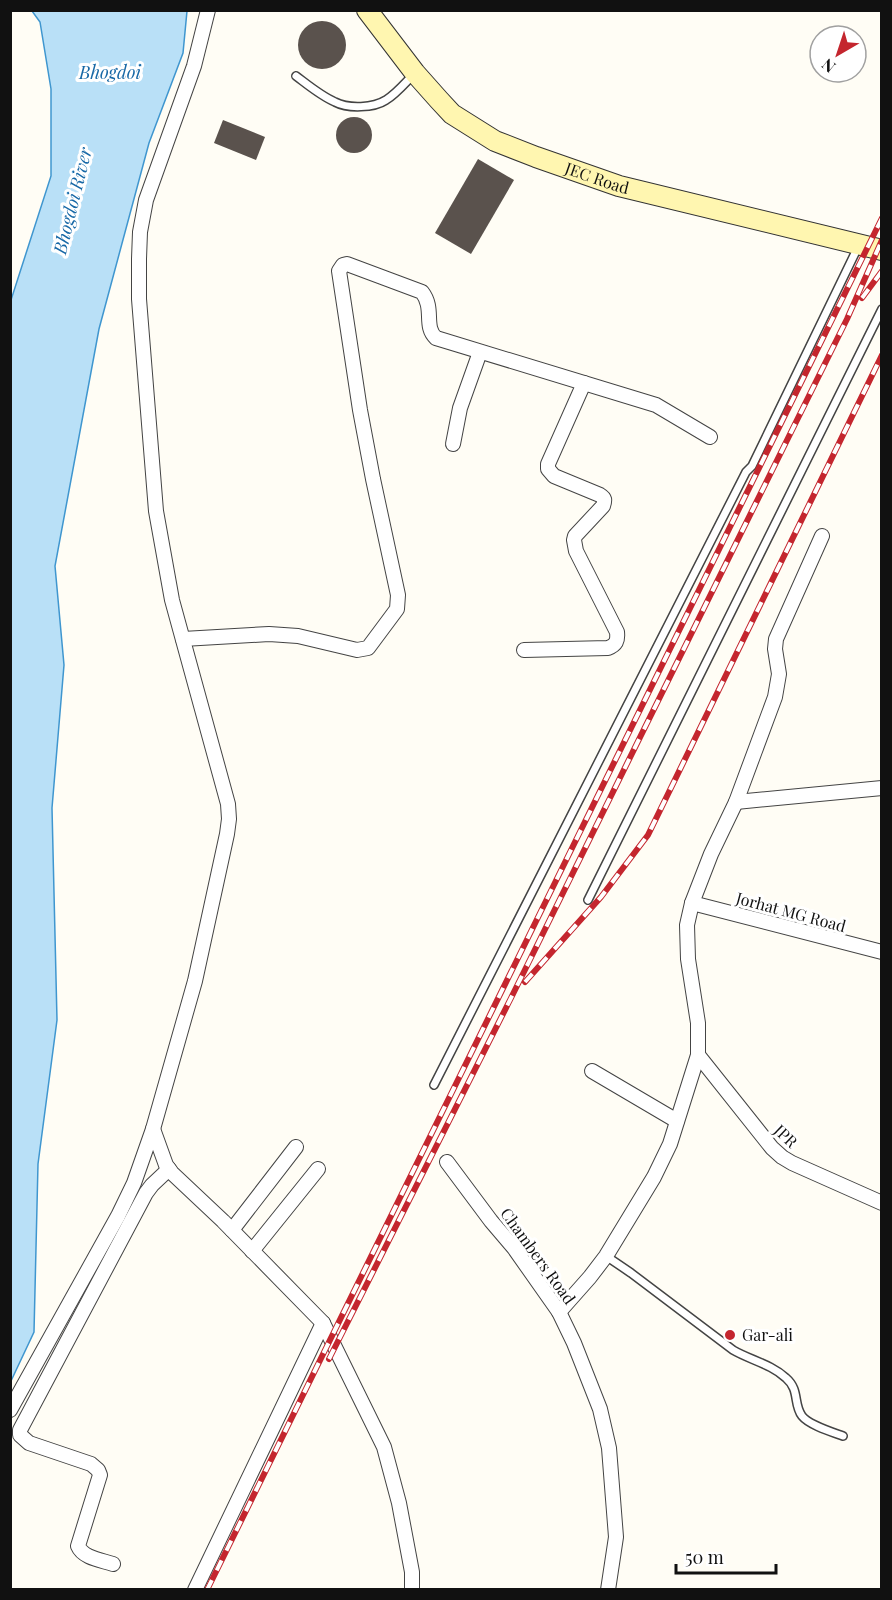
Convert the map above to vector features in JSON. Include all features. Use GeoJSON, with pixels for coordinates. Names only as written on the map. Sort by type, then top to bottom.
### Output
{"type":"FeatureCollection","features":[{"type":"Feature","properties":{"kind":"street"},"geometry":{"type":"LineString","coordinates":[[10,1410],[128,1199],[153,1130],[195,981],[227,834],[228,804],[172,600],[156,511],[139,299],[140,232],[146,200],[194,66],[208,10]]}},
{"type":"Feature","properties":{"kind":"street","name":"JEC Road"},"geometry":{"type":"LineString","coordinates":[[368,10],[415,73],[452,114],[495,141],[619,186],[882,250]]}},
{"type":"Feature","properties":{"kind":"street"},"geometry":{"type":"LineString","coordinates":[[183,639],[269,634],[298,636],[364,650],[368,648],[397,609],[398,596],[360,410],[339,272],[343,265],[346,264],[422,292],[429,305],[429,330],[442,341],[634,397],[656,405],[710,437]]}},
{"type":"Feature","properties":{"kind":"street"},"geometry":{"type":"LineString","coordinates":[[453,444],[460,408],[480,352]]}},
{"type":"Feature","properties":{"kind":"street"},"geometry":{"type":"LineString","coordinates":[[524,650],[608,648],[613,646],[618,638],[576,550],[574,540],[575,536],[603,506],[604,498],[554,476],[548,469],[548,464],[584,383]]}},
{"type":"Feature","properties":{"kind":"street"},"geometry":{"type":"LineString","coordinates":[[559,1312],[606,1256],[665,1157],[698,1055],[698,1023],[686,944],[692,903],[711,854],[736,802],[778,689],[776,639],[822,536]]}},
{"type":"Feature","properties":{"kind":"street"},"geometry":{"type":"LineString","coordinates":[[736,802],[882,788]]}},
{"type":"Feature","properties":{"kind":"street","name":"Jorhat MG Road"},"geometry":{"type":"LineString","coordinates":[[692,903],[882,952]]}},
{"type":"Feature","properties":{"kind":"street","name":"JPR"},"geometry":{"type":"LineString","coordinates":[[698,1055],[772,1148],[782,1157],[882,1203]]}},
{"type":"Feature","properties":{"kind":"street"},"geometry":{"type":"LineString","coordinates":[[592,1071],[677,1121]]}},
{"type":"Feature","properties":{"kind":"street"},"geometry":{"type":"LineString","coordinates":[[153,1130],[169,1168],[178,1179],[232,1230],[323,1323],[384,1447],[399,1503],[412,1572],[412,1590]]}},
{"type":"Feature","properties":{"kind":"street"},"geometry":{"type":"LineString","coordinates":[[232,1230],[296,1147]]}},
{"type":"Feature","properties":{"kind":"street","name":"Chambers Road"},"geometry":{"type":"LineString","coordinates":[[447,1162],[514,1248],[559,1312],[600,1408],[609,1448],[616,1537],[608,1590]]}},
{"type":"Feature","properties":{"kind":"street"},"geometry":{"type":"LineString","coordinates":[[114,1564],[83,1554],[78,1549],[100,1475],[98,1470],[91,1464],[29,1443],[20,1435],[20,1430],[146,1193],[169,1168]]}},
{"type":"Feature","properties":{"kind":"street"},"geometry":{"type":"LineString","coordinates":[[252,1251],[318,1169]]}},
{"type":"Feature","properties":{"kind":"street"},"geometry":{"type":"LineString","coordinates":[[195,1590],[323,1323]]}},
{"type":"Feature","properties":{"kind":"lane"},"geometry":{"type":"LineString","coordinates":[[296,76],[334,102],[342,105],[366,106],[379,104],[388,99],[415,73]]}},
{"type":"Feature","properties":{"kind":"lane"},"geometry":{"type":"LineString","coordinates":[[434,1085],[746,472],[752,466],[859,244]]}},
{"type":"Feature","properties":{"kind":"lane"},"geometry":{"type":"LineString","coordinates":[[588,900],[882,309]]}},
{"type":"Feature","properties":{"kind":"lane"},"geometry":{"type":"LineString","coordinates":[[606,1256],[733,1350],[771,1367],[786,1378],[795,1387],[802,1416],[811,1423],[843,1436]]}},
{"type":"Feature","properties":{"kind":"water","name":"Bhogdoi"},"geometry":{"type":"Polygon","coordinates":[[[32,11],[187,11],[183,53],[149,143],[99,329],[55,566],[64,665],[52,808],[57,1020],[38,1164],[34,1332],[11,1381],[10,303],[51,176],[51,89],[40,22],[32,11]]]}},
{"type":"Feature","properties":{"kind":"building"},"geometry":{"type":"Polygon","coordinates":[[[322,21],[339,28],[346,45],[339,62],[322,69],[305,62],[298,45],[305,28],[322,21]]]}},
{"type":"Feature","properties":{"kind":"building"},"geometry":{"type":"Polygon","coordinates":[[[354,117],[367,122],[372,135],[367,148],[354,153],[341,148],[336,135],[341,122],[354,117]]]}},
{"type":"Feature","properties":{"kind":"building"},"geometry":{"type":"Polygon","coordinates":[[[223,120],[265,137],[256,160],[214,143],[223,120]]]}},
{"type":"Feature","properties":{"kind":"building"},"geometry":{"type":"Polygon","coordinates":[[[478,159],[514,180],[471,254],[435,233],[478,159]]]}},
{"type":"Feature","properties":{"kind":"railway"},"geometry":{"type":"LineString","coordinates":[[207,1590],[882,218]]}},
{"type":"Feature","properties":{"kind":"railway"},"geometry":{"type":"LineString","coordinates":[[329,1359],[511,998],[847,319],[882,240]]}},
{"type":"Feature","properties":{"kind":"railway"},"geometry":{"type":"LineString","coordinates":[[862,298],[882,271]]}},
{"type":"Feature","properties":{"kind":"railway"},"geometry":{"type":"LineString","coordinates":[[525,982],[601,897],[648,835],[882,355]]}},
{"type":"Feature","properties":{"kind":"place","name":"Gar-ali"},"geometry":{"type":"Point","coordinates":[730,1335]}},
{"type":"Feature","properties":{"kind":"water label","name":"Bhogdoi River"},"geometry":{"type":"Point","coordinates":[73,201]}}]}
